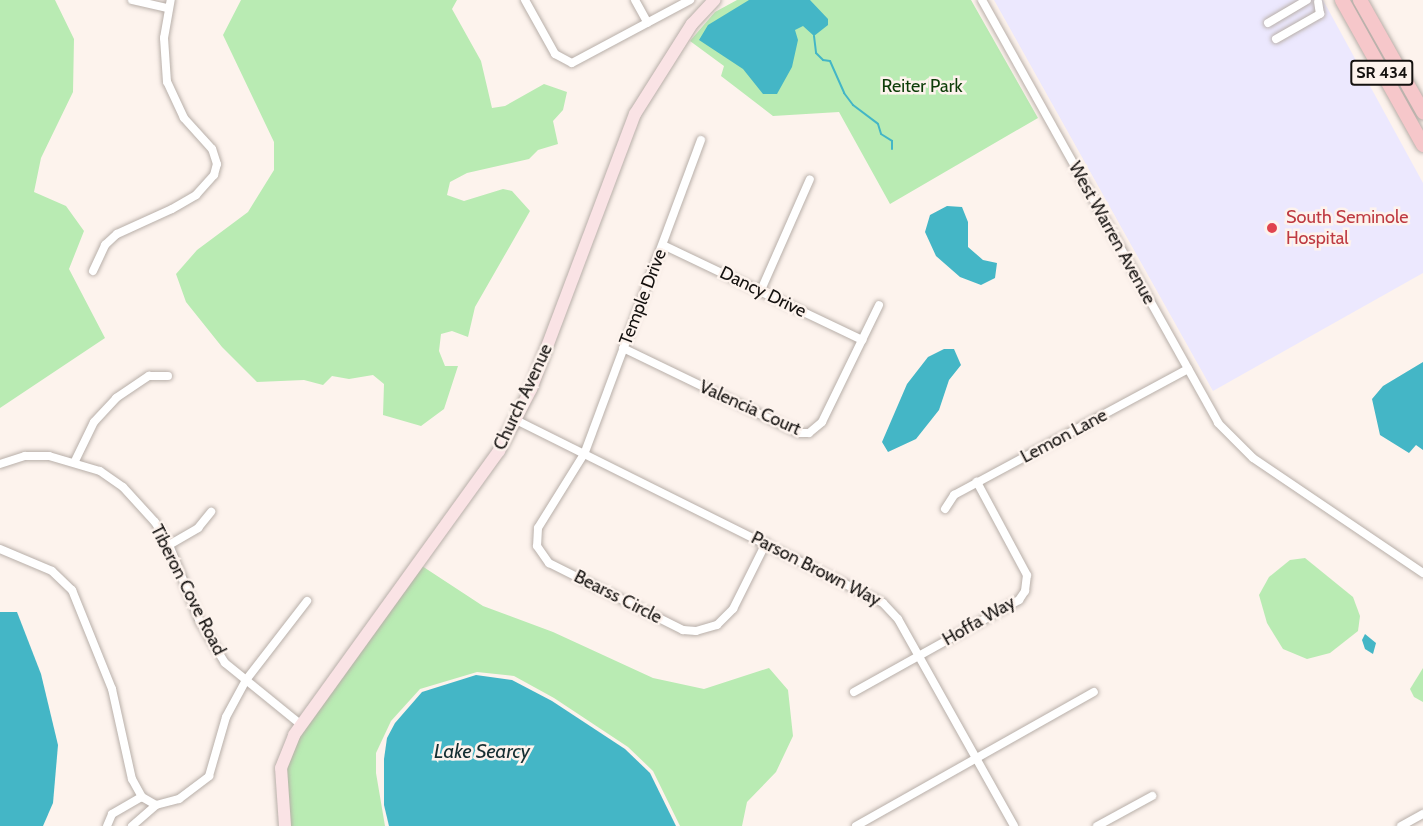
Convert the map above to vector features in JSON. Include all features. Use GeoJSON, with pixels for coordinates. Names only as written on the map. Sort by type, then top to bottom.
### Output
{"type":"FeatureCollection","features":[{"type":"Feature","properties":{"kind":"main road","name":"SR 434"},"geometry":{"type":"LineString","coordinates":[[1342,0],[1423,145]]}},
{"type":"Feature","properties":{"kind":"main road","name":"SR 434"},"geometry":{"type":"LineString","coordinates":[[1360,0],[1423,112]]}},
{"type":"Feature","properties":{"kind":"street"},"geometry":{"type":"LineString","coordinates":[[93,271],[105,245],[117,234],[196,195],[214,176],[217,164],[212,149],[184,118],[167,82],[164,38],[170,4],[132,0]]}},
{"type":"Feature","properties":{"kind":"street"},"geometry":{"type":"LineString","coordinates":[[525,0],[555,54],[565,62],[580,61],[690,0]]}},
{"type":"Feature","properties":{"kind":"street"},"geometry":{"type":"LineString","coordinates":[[635,0],[648,23]]}},
{"type":"Feature","properties":{"kind":"street","name":"Church Avenue"},"geometry":{"type":"LineString","coordinates":[[285,826],[281,768],[300,724],[478,482],[516,420],[635,114],[654,79],[702,4],[714,0]]}},
{"type":"Feature","properties":{"kind":"street","name":"West Warren Avenue"},"geometry":{"type":"LineString","coordinates":[[982,0],[1218,423],[1253,458],[1423,573]]}},
{"type":"Feature","properties":{"kind":"street"},"geometry":{"type":"LineString","coordinates":[[1268,23],[1307,0]]}},
{"type":"Feature","properties":{"kind":"street"},"geometry":{"type":"LineString","coordinates":[[1276,39],[1320,14],[1318,1]]}},
{"type":"Feature","properties":{"kind":"street","name":"Temple Drive"},"geometry":{"type":"LineString","coordinates":[[585,454],[701,140]]}},
{"type":"Feature","properties":{"kind":"street"},"geometry":{"type":"LineString","coordinates":[[761,290],[810,179]]}},
{"type":"Feature","properties":{"kind":"street","name":"Dancy Drive"},"geometry":{"type":"LineString","coordinates":[[663,245],[862,340]]}},
{"type":"Feature","properties":{"kind":"street","name":"Valencia Court"},"geometry":{"type":"LineString","coordinates":[[623,348],[799,433],[809,434],[822,422],[879,305]]}},
{"type":"Feature","properties":{"kind":"street","name":"Lemon Lane"},"geometry":{"type":"LineString","coordinates":[[945,509],[954,495],[1188,369]]}},
{"type":"Feature","properties":{"kind":"street"},"geometry":{"type":"LineString","coordinates":[[75,461],[94,422],[116,398],[149,376],[168,376]]}},
{"type":"Feature","properties":{"kind":"street","name":"Parson Brown Way"},"geometry":{"type":"LineString","coordinates":[[516,420],[884,603],[898,619],[1014,826]]}},
{"type":"Feature","properties":{"kind":"street","name":"Bearss Circle"},"geometry":{"type":"LineString","coordinates":[[585,454],[538,528],[537,546],[541,556],[683,630],[706,630],[726,617],[765,543]]}},
{"type":"Feature","properties":{"kind":"street","name":"Tiberon Cove Road"},"geometry":{"type":"LineString","coordinates":[[0,464],[25,456],[75,461],[100,471],[123,487],[154,522],[169,545],[209,639],[225,663],[300,724]]}},
{"type":"Feature","properties":{"kind":"street","name":"Hoffa Way"},"geometry":{"type":"LineString","coordinates":[[919,656],[1019,600],[1028,583],[977,482]]}},
{"type":"Feature","properties":{"kind":"street"},"geometry":{"type":"LineString","coordinates":[[169,545],[198,528],[211,512]]}},
{"type":"Feature","properties":{"kind":"street"},"geometry":{"type":"LineString","coordinates":[[0,549],[52,571],[72,590],[112,689],[126,761],[142,797],[156,805]]}},
{"type":"Feature","properties":{"kind":"street"},"geometry":{"type":"LineString","coordinates":[[132,826],[156,805],[179,799],[209,776],[226,717],[246,680],[307,601]]}},
{"type":"Feature","properties":{"kind":"street"},"geometry":{"type":"LineString","coordinates":[[854,692],[919,656]]}},
{"type":"Feature","properties":{"kind":"street"},"geometry":{"type":"LineString","coordinates":[[856,826],[1094,692]]}},
{"type":"Feature","properties":{"kind":"street"},"geometry":{"type":"LineString","coordinates":[[1097,826],[1152,796]]}},
{"type":"Feature","properties":{"kind":"street"},"geometry":{"type":"LineString","coordinates":[[107,826],[112,814],[142,797]]}},
{"type":"Feature","properties":{"kind":"street"},"geometry":{"type":"LineString","coordinates":[[1401,826],[1423,814]]}},
{"type":"Feature","properties":{"kind":"shaded area","name":"South Seminole Hospital"},"geometry":{"type":"Polygon","coordinates":[[[994,0],[1323,0],[1423,183],[1423,273],[1213,391],[994,0]]]}},
{"type":"Feature","properties":{"kind":"green space"},"geometry":{"type":"Polygon","coordinates":[[[0,0],[55,0],[74,39],[73,92],[41,158],[34,192],[66,206],[84,231],[69,269],[105,338],[0,408],[0,0]]]}},
{"type":"Feature","properties":{"kind":"green space"},"geometry":{"type":"Polygon","coordinates":[[[241,0],[457,0],[452,9],[481,61],[492,108],[505,106],[544,84],[567,92],[563,110],[553,121],[558,144],[538,150],[529,159],[467,173],[450,182],[447,195],[464,201],[503,189],[512,191],[530,211],[475,307],[468,337],[452,331],[441,334],[439,351],[445,366],[458,366],[444,409],[421,426],[383,415],[384,384],[373,375],[349,379],[332,376],[323,385],[304,380],[257,382],[222,347],[186,302],[176,274],[197,250],[248,212],[274,170],[274,142],[223,35],[241,0]]]}},
{"type":"Feature","properties":{"kind":"green space","name":"Reiter Park"},"geometry":{"type":"Polygon","coordinates":[[[737,0],[971,0],[1038,118],[890,204],[839,112],[773,116],[721,76],[724,66],[690,41],[715,12],[737,0]]]}},
{"type":"Feature","properties":{"kind":"green space"},"geometry":{"type":"Polygon","coordinates":[[[1305,558],[1353,597],[1360,616],[1358,631],[1330,653],[1307,659],[1283,649],[1267,623],[1259,595],[1269,577],[1290,560],[1305,558]]]}},
{"type":"Feature","properties":{"kind":"green space"},"geometry":{"type":"Polygon","coordinates":[[[422,566],[483,606],[553,632],[653,678],[704,689],[769,668],[788,690],[793,736],[776,772],[747,802],[742,826],[680,826],[653,771],[628,747],[554,698],[514,676],[477,672],[420,689],[391,721],[376,753],[376,773],[385,826],[290,826],[286,769],[298,737],[422,566]]]}},
{"type":"Feature","properties":{"kind":"green space"},"geometry":{"type":"Polygon","coordinates":[[[1423,668],[1423,702],[1414,697],[1410,689],[1423,668]]]}},
{"type":"Feature","properties":{"kind":"water"},"geometry":{"type":"Polygon","coordinates":[[[749,0],[810,0],[828,19],[828,25],[814,36],[803,26],[795,30],[798,40],[792,67],[777,94],[763,94],[743,69],[699,40],[708,25],[749,0]]]}},
{"type":"Feature","properties":{"kind":"water"},"geometry":{"type":"Polygon","coordinates":[[[947,206],[962,207],[968,222],[968,247],[983,260],[997,263],[995,278],[981,285],[960,277],[936,256],[925,232],[930,215],[947,206]]]}},
{"type":"Feature","properties":{"kind":"water"},"geometry":{"type":"Polygon","coordinates":[[[944,349],[954,349],[961,365],[949,380],[939,410],[916,439],[888,452],[882,442],[907,384],[928,357],[944,349]]]}},
{"type":"Feature","properties":{"kind":"water"},"geometry":{"type":"Polygon","coordinates":[[[1423,362],[1423,450],[1416,445],[1409,453],[1380,435],[1372,399],[1383,386],[1423,362]]]}},
{"type":"Feature","properties":{"kind":"water"},"geometry":{"type":"Polygon","coordinates":[[[0,612],[17,612],[41,674],[58,745],[53,803],[43,826],[0,826],[0,612]]]}},
{"type":"Feature","properties":{"kind":"water"},"geometry":{"type":"Polygon","coordinates":[[[1365,634],[1376,643],[1373,654],[1365,649],[1362,640],[1365,634]]]}},
{"type":"Feature","properties":{"kind":"water","name":"Lake Searcy"},"geometry":{"type":"Polygon","coordinates":[[[476,675],[512,680],[552,701],[625,749],[650,773],[676,826],[389,826],[384,805],[384,759],[387,738],[395,723],[422,692],[476,675]]]}},
{"type":"Feature","properties":{"kind":"waterway"},"geometry":{"type":"LineString","coordinates":[[814,36],[816,53],[823,60],[830,61],[844,93],[853,105],[878,124],[881,134],[892,141],[892,149]]}},
{"type":"Feature","properties":{"kind":"place","name":"South Seminole Hospital"},"geometry":{"type":"Point","coordinates":[1272,228]}}]}
